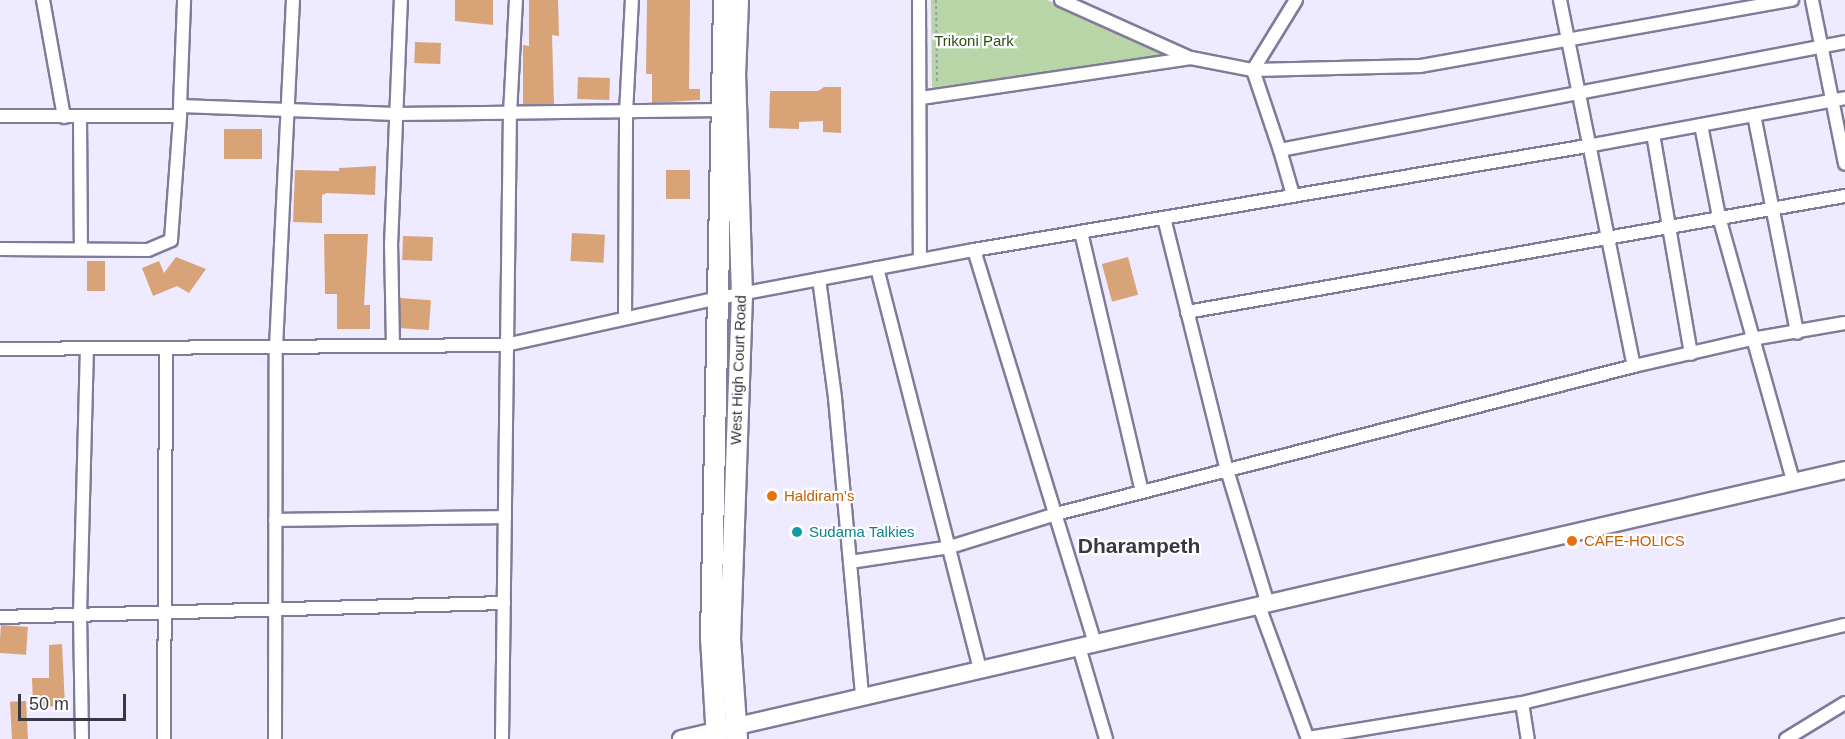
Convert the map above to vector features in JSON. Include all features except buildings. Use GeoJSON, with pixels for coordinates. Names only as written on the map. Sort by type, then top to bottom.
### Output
{"type":"FeatureCollection","features":[{"type":"Feature","properties":{"kind":"main road","name":"West High Court Road"},"geometry":{"type":"LineString","coordinates":[[716,734],[711,638],[724,0]]}},
{"type":"Feature","properties":{"kind":"main road","name":"West High Court Road"},"geometry":{"type":"LineString","coordinates":[[736,732],[730,627],[742,294],[735,76],[738,0]]}},
{"type":"Feature","properties":{"kind":"street"},"geometry":{"type":"LineString","coordinates":[[43,0],[64,117]]}},
{"type":"Feature","properties":{"kind":"street"},"geometry":{"type":"LineString","coordinates":[[0,249],[148,250],[171,240],[180,111],[184,0]]}},
{"type":"Feature","properties":{"kind":"street"},"geometry":{"type":"LineString","coordinates":[[275,739],[276,347],[293,0]]}},
{"type":"Feature","properties":{"kind":"street"},"geometry":{"type":"LineString","coordinates":[[393,346],[391,246],[401,0]]}},
{"type":"Feature","properties":{"kind":"street"},"geometry":{"type":"LineString","coordinates":[[501,739],[505,345],[510,114],[516,0]]}},
{"type":"Feature","properties":{"kind":"street"},"geometry":{"type":"LineString","coordinates":[[625,318],[626,113],[632,0]]}},
{"type":"Feature","properties":{"kind":"street"},"geometry":{"type":"LineString","coordinates":[[919,0],[920,260]]}},
{"type":"Feature","properties":{"kind":"street"},"geometry":{"type":"LineString","coordinates":[[1061,0],[1191,58],[1253,70],[1420,66],[1568,42],[1792,0]]}},
{"type":"Feature","properties":{"kind":"street"},"geometry":{"type":"LineString","coordinates":[[1253,70],[1296,0]]}},
{"type":"Feature","properties":{"kind":"street"},"geometry":{"type":"LineString","coordinates":[[1560,0],[1587,146],[1634,366]]}},
{"type":"Feature","properties":{"kind":"street"},"geometry":{"type":"LineString","coordinates":[[1812,0],[1821,46],[1839,99],[1845,164]]}},
{"type":"Feature","properties":{"kind":"street"},"geometry":{"type":"LineString","coordinates":[[1280,150],[1845,42]]}},
{"type":"Feature","properties":{"kind":"street"},"geometry":{"type":"LineString","coordinates":[[921,99],[1191,58]]}},
{"type":"Feature","properties":{"kind":"street"},"geometry":{"type":"LineString","coordinates":[[1253,70],[1293,195]]}},
{"type":"Feature","properties":{"kind":"street"},"geometry":{"type":"LineString","coordinates":[[0,349],[505,345],[719,298],[974,250],[1587,146],[1839,99]]}},
{"type":"Feature","properties":{"kind":"street"},"geometry":{"type":"LineString","coordinates":[[0,116],[80,117],[180,111],[510,114],[722,110]]}},
{"type":"Feature","properties":{"kind":"street"},"geometry":{"type":"LineString","coordinates":[[1754,116],[1770,208],[1797,333]]}},
{"type":"Feature","properties":{"kind":"street"},"geometry":{"type":"LineString","coordinates":[[80,117],[81,249]]}},
{"type":"Feature","properties":{"kind":"street"},"geometry":{"type":"LineString","coordinates":[[1701,125],[1719,218],[1793,481]]}},
{"type":"Feature","properties":{"kind":"street"},"geometry":{"type":"LineString","coordinates":[[1653,134],[1671,226],[1691,354]]}},
{"type":"Feature","properties":{"kind":"street"},"geometry":{"type":"LineString","coordinates":[[1187,312],[1845,196]]}},
{"type":"Feature","properties":{"kind":"street"},"geometry":{"type":"LineString","coordinates":[[1164,218],[1227,470],[1264,604],[1308,739],[1522,703],[1845,625]]}},
{"type":"Feature","properties":{"kind":"street"},"geometry":{"type":"LineString","coordinates":[[1081,232],[1142,492]]}},
{"type":"Feature","properties":{"kind":"street"},"geometry":{"type":"LineString","coordinates":[[974,250],[1056,514],[1087,645],[1106,739]]}},
{"type":"Feature","properties":{"kind":"street"},"geometry":{"type":"LineString","coordinates":[[877,268],[981,670]]}},
{"type":"Feature","properties":{"kind":"street"},"geometry":{"type":"LineString","coordinates":[[819,279],[850,562],[862,696]]}},
{"type":"Feature","properties":{"kind":"street"},"geometry":{"type":"LineString","coordinates":[[850,562],[950,547],[1056,514],[1634,366],[1752,339],[1845,323]]}},
{"type":"Feature","properties":{"kind":"street"},"geometry":{"type":"LineString","coordinates":[[82,739],[80,614],[87,348]]}},
{"type":"Feature","properties":{"kind":"street"},"geometry":{"type":"LineString","coordinates":[[164,739],[166,348]]}},
{"type":"Feature","properties":{"kind":"street"},"geometry":{"type":"LineString","coordinates":[[681,739],[736,732],[862,696],[1845,470]]}},
{"type":"Feature","properties":{"kind":"street"},"geometry":{"type":"LineString","coordinates":[[275,520],[505,517]]}},
{"type":"Feature","properties":{"kind":"street"},"geometry":{"type":"LineString","coordinates":[[0,616],[504,603]]}},
{"type":"Feature","properties":{"kind":"street"},"geometry":{"type":"LineString","coordinates":[[1522,703],[1528,739]]}},
{"type":"Feature","properties":{"kind":"street"},"geometry":{"type":"LineString","coordinates":[[1786,739],[1845,703]]}},
{"type":"Feature","properties":{"kind":"path"},"geometry":{"type":"LineString","coordinates":[[936,0],[937,88]]}},
{"type":"Feature","properties":{"kind":"green space","name":"Trikoni Park"},"geometry":{"type":"Polygon","coordinates":[[[931,0],[1047,0],[1176,61],[932,88],[931,0]]]}},
{"type":"Feature","properties":{"kind":"place","name":"Haldiram's"},"geometry":{"type":"Point","coordinates":[772,496]}},
{"type":"Feature","properties":{"kind":"place","name":"Sudama Talkies"},"geometry":{"type":"Point","coordinates":[797,532]}},
{"type":"Feature","properties":{"kind":"place","name":"CAFE-HOLICS"},"geometry":{"type":"Point","coordinates":[1572,541]}},
{"type":"Feature","properties":{"kind":"district","name":"Dharampeth"},"geometry":{"type":"Point","coordinates":[1139,546]}}]}
